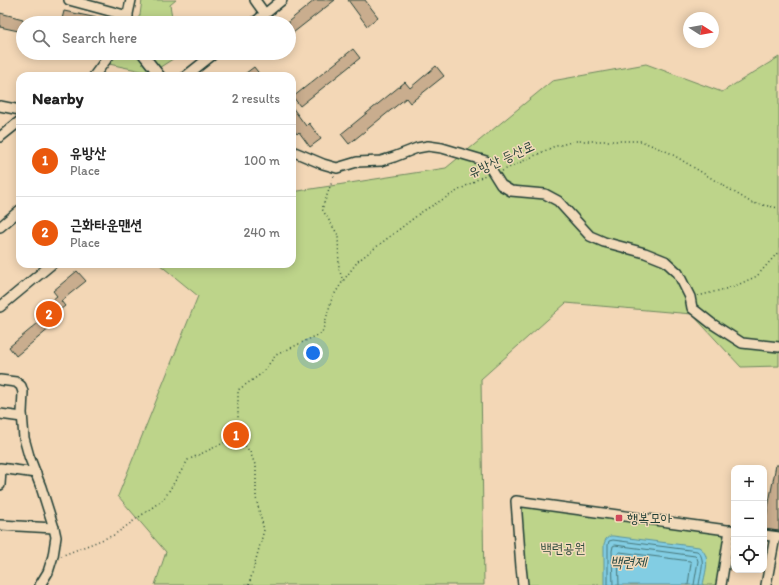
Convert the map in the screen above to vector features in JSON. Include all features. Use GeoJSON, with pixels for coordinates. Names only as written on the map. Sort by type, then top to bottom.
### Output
{"type":"FeatureCollection","features":[{"type":"Feature","properties":{"kind":"street"},"geometry":{"type":"LineString","coordinates":[[69,0],[115,16]]}},
{"type":"Feature","properties":{"kind":"street"},"geometry":{"type":"LineString","coordinates":[[128,16],[131,0]]}},
{"type":"Feature","properties":{"kind":"street"},"geometry":{"type":"LineString","coordinates":[[255,0],[265,14]]}},
{"type":"Feature","properties":{"kind":"street"},"geometry":{"type":"LineString","coordinates":[[263,16],[282,0]]}},
{"type":"Feature","properties":{"kind":"street"},"geometry":{"type":"LineString","coordinates":[[97,72],[106,60]]}},
{"type":"Feature","properties":{"kind":"street"},"geometry":{"type":"LineString","coordinates":[[147,60],[157,72]]}},
{"type":"Feature","properties":{"kind":"street"},"geometry":{"type":"LineString","coordinates":[[191,72],[206,60]]}},
{"type":"Feature","properties":{"kind":"street"},"geometry":{"type":"LineString","coordinates":[[0,106],[16,109]]}},
{"type":"Feature","properties":{"kind":"street"},"geometry":{"type":"LineString","coordinates":[[0,137],[16,124]]}},
{"type":"Feature","properties":{"kind":"street"},"geometry":{"type":"LineString","coordinates":[[296,153],[337,168],[357,162],[381,161],[417,148],[428,146],[442,148],[486,161],[501,185],[511,191],[545,194],[558,201],[590,236],[604,242],[665,260],[678,273],[690,297],[692,308],[742,343],[779,347]]}},
{"type":"Feature","properties":{"kind":"street"},"geometry":{"type":"LineString","coordinates":[[0,227],[16,213]]}},
{"type":"Feature","properties":{"kind":"street"},"geometry":{"type":"LineString","coordinates":[[0,306],[47,268]]}},
{"type":"Feature","properties":{"kind":"street"},"geometry":{"type":"LineString","coordinates":[[0,380],[16,382],[21,386],[23,392],[22,417],[26,444],[56,537],[53,556],[48,572],[40,585]]}},
{"type":"Feature","properties":{"kind":"street"},"geometry":{"type":"LineString","coordinates":[[0,414],[22,417]]}},
{"type":"Feature","properties":{"kind":"street"},"geometry":{"type":"LineString","coordinates":[[0,485],[1,469],[36,473]]}},
{"type":"Feature","properties":{"kind":"street"},"geometry":{"type":"LineString","coordinates":[[523,585],[516,501],[731,531]]}},
{"type":"Feature","properties":{"kind":"street"},"geometry":{"type":"LineString","coordinates":[[0,525],[54,528]]}},
{"type":"Feature","properties":{"kind":"street"},"geometry":{"type":"LineString","coordinates":[[766,585],[777,537],[767,535]]}},
{"type":"Feature","properties":{"kind":"street"},"geometry":{"type":"LineString","coordinates":[[721,585],[731,536]]}},
{"type":"Feature","properties":{"kind":"path","name":"유방산 등산로"},"geometry":{"type":"LineString","coordinates":[[238,436],[238,390],[261,374],[276,355],[322,333],[332,298],[358,261],[424,211],[484,175],[505,171],[553,147],[575,141],[641,141],[670,153],[752,203],[779,208]]}},
{"type":"Feature","properties":{"kind":"path"},"geometry":{"type":"LineString","coordinates":[[337,168],[322,209],[338,236],[339,268],[343,281]]}},
{"type":"Feature","properties":{"kind":"path"},"geometry":{"type":"LineString","coordinates":[[690,297],[733,287],[757,276],[779,251]]}},
{"type":"Feature","properties":{"kind":"path"},"geometry":{"type":"LineString","coordinates":[[53,556],[58,557],[114,534],[164,499],[188,460],[238,436],[250,452],[256,467],[256,498],[264,530],[248,585]]}},
{"type":"Feature","properties":{"kind":"green space"},"geometry":{"type":"Polygon","coordinates":[[[142,0],[176,0],[170,5],[172,16],[140,15],[142,0]]]}},
{"type":"Feature","properties":{"kind":"green space"},"geometry":{"type":"Polygon","coordinates":[[[779,57],[779,366],[741,367],[692,314],[566,303],[481,379],[484,585],[155,585],[166,552],[118,496],[198,296],[164,268],[296,268],[296,191],[446,168],[552,81],[646,64],[722,92],[779,57]]]}},
{"type":"Feature","properties":{"kind":"green space"},"geometry":{"type":"Polygon","coordinates":[[[112,60],[171,60],[153,72],[109,64],[112,60]]]}},
{"type":"Feature","properties":{"kind":"green space","name":"백련공원"},"geometry":{"type":"Polygon","coordinates":[[[521,505],[726,534],[717,585],[527,585],[521,505]]]}},
{"type":"Feature","properties":{"kind":"water","name":"백련제"},"geometry":{"type":"Polygon","coordinates":[[[610,536],[699,547],[703,551],[707,560],[703,585],[604,585],[604,544],[606,539],[610,536]]]}},
{"type":"Feature","properties":{"kind":"building"},"geometry":{"type":"Polygon","coordinates":[[[315,0],[335,0],[296,31],[295,16],[315,0]]]}},
{"type":"Feature","properties":{"kind":"building"},"geometry":{"type":"Polygon","coordinates":[[[348,0],[365,0],[378,17],[367,26],[348,0]]]}},
{"type":"Feature","properties":{"kind":"building"},"geometry":{"type":"Polygon","coordinates":[[[64,11],[88,16],[63,16],[64,11]]]}},
{"type":"Feature","properties":{"kind":"building"},"geometry":{"type":"Polygon","coordinates":[[[0,13],[16,17],[16,30],[0,27],[0,13]]]}},
{"type":"Feature","properties":{"kind":"building"},"geometry":{"type":"Polygon","coordinates":[[[353,49],[360,58],[300,106],[296,101],[296,95],[353,49]]]}},
{"type":"Feature","properties":{"kind":"building"},"geometry":{"type":"Polygon","coordinates":[[[436,66],[444,76],[410,103],[406,98],[349,144],[341,134],[405,82],[410,88],[436,66]]]}},
{"type":"Feature","properties":{"kind":"building"},"geometry":{"type":"Polygon","coordinates":[[[254,67],[258,72],[247,72],[254,67]]]}},
{"type":"Feature","properties":{"kind":"building"},"geometry":{"type":"Polygon","coordinates":[[[296,112],[306,126],[309,123],[321,139],[310,147],[299,132],[297,134],[296,112]]]}},
{"type":"Feature","properties":{"kind":"building"},"geometry":{"type":"Polygon","coordinates":[[[77,271],[86,281],[61,301],[65,306],[47,320],[39,310],[57,296],[53,291],[77,271]]]}},
{"type":"Feature","properties":{"kind":"building"},"geometry":{"type":"Polygon","coordinates":[[[43,319],[50,328],[16,356],[9,347],[43,319]]]}},
{"type":"Feature","properties":{"kind":"building"},"geometry":{"type":"Polygon","coordinates":[[[776,465],[779,465],[779,531],[767,529],[767,513],[776,465]]]}},
{"type":"Feature","properties":{"kind":"place","name":"근화타운맨션"},"geometry":{"type":"Point","coordinates":[49,314]}},
{"type":"Feature","properties":{"kind":"place","name":"유방산"},"geometry":{"type":"Point","coordinates":[236,435]}},
{"type":"Feature","properties":{"kind":"place","name":"행복모아"},"geometry":{"type":"Point","coordinates":[619,518]}}]}
